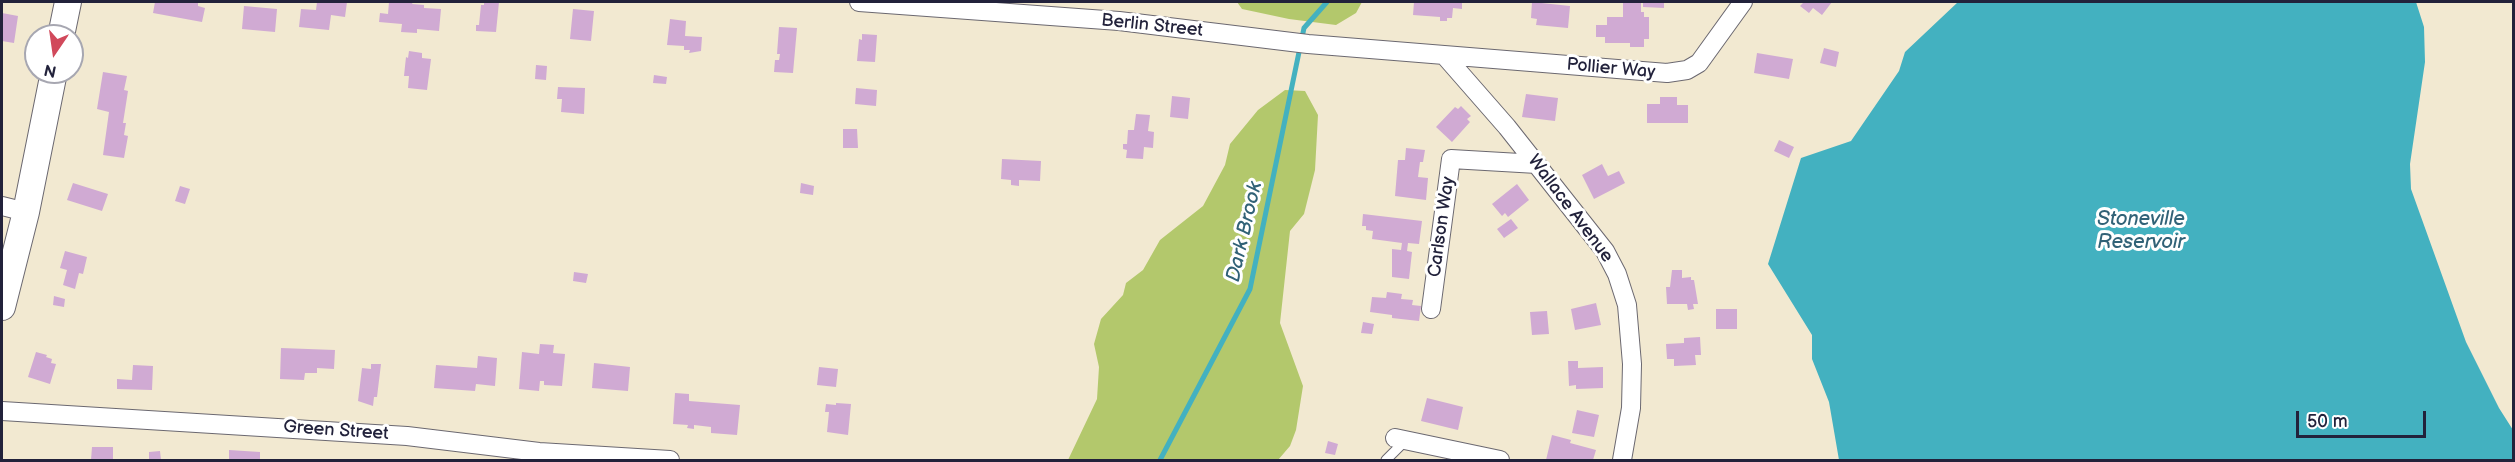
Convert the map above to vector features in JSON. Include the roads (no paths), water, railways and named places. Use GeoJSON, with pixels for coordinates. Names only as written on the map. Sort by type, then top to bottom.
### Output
{"type":"FeatureCollection","features":[{"type":"Feature","properties":{"kind":"main road"},"geometry":{"type":"LineString","coordinates":[[63,24],[68,2]]}},
{"type":"Feature","properties":{"kind":"main road"},"geometry":{"type":"LineString","coordinates":[[2,307],[14,209],[50,84]]}},
{"type":"Feature","properties":{"kind":"street","name":"Berlin Street"},"geometry":{"type":"LineString","coordinates":[[859,2],[1129,22],[1301,43],[1444,55]]}},
{"type":"Feature","properties":{"kind":"street","name":"Pollier Way"},"geometry":{"type":"LineString","coordinates":[[1444,55],[1674,73],[1694,66],[1705,57],[1743,2]]}},
{"type":"Feature","properties":{"kind":"street","name":"Wallace Avenue"},"geometry":{"type":"LineString","coordinates":[[1444,55],[1537,164],[1605,250],[1623,287],[1630,323],[1632,386],[1622,460]]}},
{"type":"Feature","properties":{"kind":"street","name":"Carlson Way"},"geometry":{"type":"LineString","coordinates":[[1431,309],[1451,159],[1537,164]]}},
{"type":"Feature","properties":{"kind":"street","name":"Green Street"},"geometry":{"type":"LineString","coordinates":[[2,411],[406,436],[538,452],[670,460]]}},
{"type":"Feature","properties":{"kind":"street"},"geometry":{"type":"LineString","coordinates":[[1400,439],[1500,460]]}},
{"type":"Feature","properties":{"kind":"lane"},"geometry":{"type":"LineString","coordinates":[[1386,460],[1400,439]]}},
{"type":"Feature","properties":{"kind":"water","name":"Stoneville Reservoir"},"geometry":{"type":"Polygon","coordinates":[[[1958,2],[2416,2],[2424,27],[2425,62],[2410,164],[2411,189],[2466,342],[2499,408],[2513,430],[2513,460],[1839,460],[1829,402],[1812,359],[1812,335],[1768,264],[1801,158],[1851,141],[1899,71],[1905,52],[1958,2]]]}},
{"type":"Feature","properties":{"kind":"waterway","name":"Dark Brook"},"geometry":{"type":"LineString","coordinates":[[1160,460],[1250,289],[1304,28],[1327,2]]}}]}
